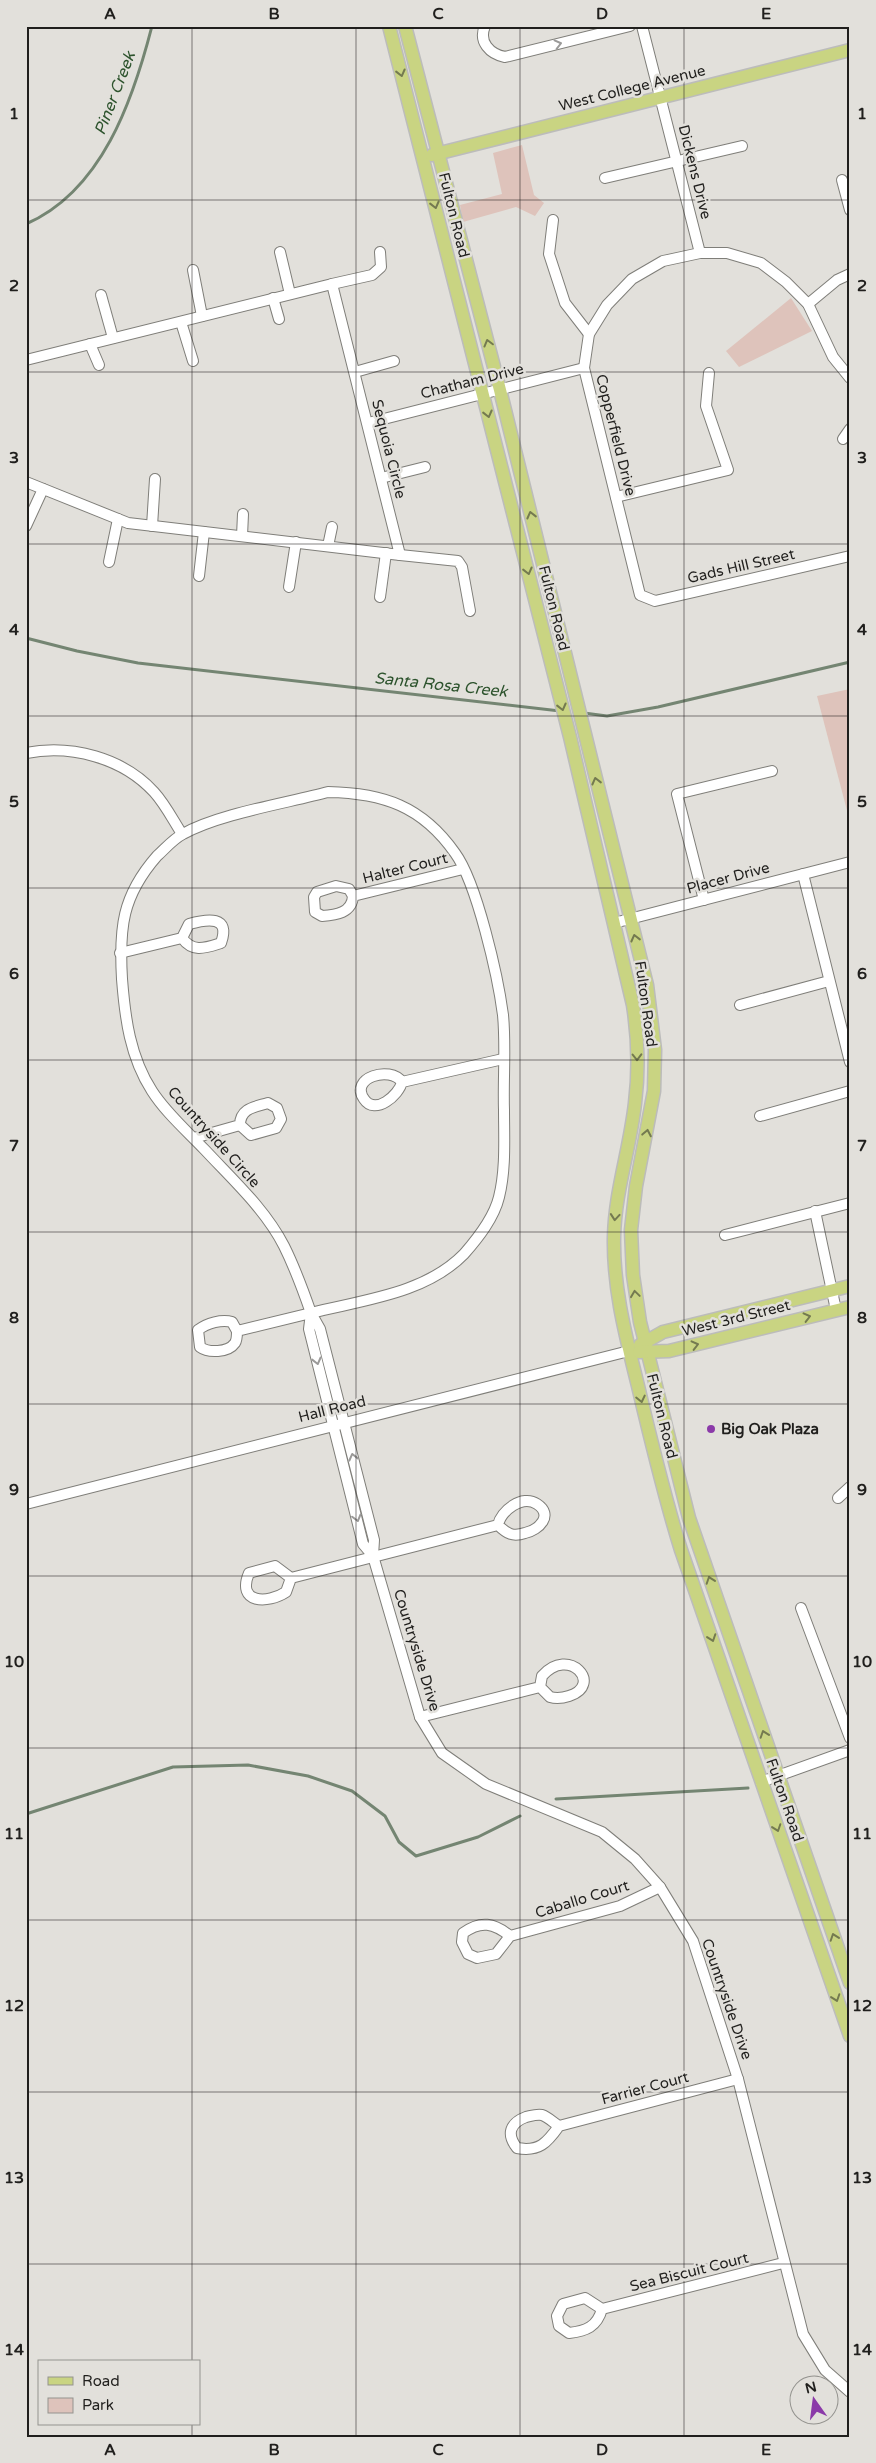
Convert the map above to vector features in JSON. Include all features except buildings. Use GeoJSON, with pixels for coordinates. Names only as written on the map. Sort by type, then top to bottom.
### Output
{"type":"FeatureCollection","features":[{"type":"Feature","properties":{"kind":"main road","name":"Fulton Road"},"geometry":{"type":"LineString","coordinates":[[389,26],[555,676],[630,989],[637,1042],[636,1103],[619,1182],[614,1239],[617,1291],[629,1351],[673,1523],[850,2036]]}},
{"type":"Feature","properties":{"kind":"main road","name":"Fulton Road"},"geometry":{"type":"LineString","coordinates":[[405,26],[500,390],[647,985],[655,1050],[651,1112],[636,1186],[631,1230],[634,1289],[646,1347],[689,1518],[850,1983]]}},
{"type":"Feature","properties":{"kind":"main road","name":"West College Avenue"},"geometry":{"type":"LineString","coordinates":[[423,158],[850,50]]}},
{"type":"Feature","properties":{"kind":"main road","name":"West 3rd Street"},"geometry":{"type":"LineString","coordinates":[[646,1347],[663,1332],[850,1286]]}},
{"type":"Feature","properties":{"kind":"main road","name":"West 3rd Street"},"geometry":{"type":"LineString","coordinates":[[629,1351],[646,1347],[669,1352],[850,1307]]}},
{"type":"Feature","properties":{"kind":"street"},"geometry":{"type":"LineString","coordinates":[[485,26],[483,38],[487,47],[492,52],[505,57],[630,26]]}},
{"type":"Feature","properties":{"kind":"street","name":"Dickens Drive"},"geometry":{"type":"LineString","coordinates":[[642,26],[700,253]]}},
{"type":"Feature","properties":{"kind":"street"},"geometry":{"type":"LineString","coordinates":[[605,178],[742,146]]}},
{"type":"Feature","properties":{"kind":"street"},"geometry":{"type":"LineString","coordinates":[[842,180],[850,210]]}},
{"type":"Feature","properties":{"kind":"street"},"geometry":{"type":"LineString","coordinates":[[553,220],[549,254],[564,303],[589,334]]}},
{"type":"Feature","properties":{"kind":"street"},"geometry":{"type":"LineString","coordinates":[[280,252],[290,294]]}},
{"type":"Feature","properties":{"kind":"street"},"geometry":{"type":"LineString","coordinates":[[26,360],[372,275],[381,267],[380,252]]}},
{"type":"Feature","properties":{"kind":"street","name":"Copperfield Drive"},"geometry":{"type":"LineString","coordinates":[[640,595],[584,368],[589,334],[607,305],[632,279],[662,261],[700,253],[727,253],[761,263],[786,282],[808,304],[833,357],[850,378]]}},
{"type":"Feature","properties":{"kind":"street"},"geometry":{"type":"LineString","coordinates":[[193,270],[202,316]]}},
{"type":"Feature","properties":{"kind":"street"},"geometry":{"type":"LineString","coordinates":[[808,304],[837,280],[850,274]]}},
{"type":"Feature","properties":{"kind":"street","name":"Sequoia Circle"},"geometry":{"type":"LineString","coordinates":[[332,284],[400,555]]}},
{"type":"Feature","properties":{"kind":"street"},"geometry":{"type":"LineString","coordinates":[[101,295],[114,338]]}},
{"type":"Feature","properties":{"kind":"street"},"geometry":{"type":"LineString","coordinates":[[273,298],[279,319]]}},
{"type":"Feature","properties":{"kind":"street"},"geometry":{"type":"LineString","coordinates":[[180,322],[193,361]]}},
{"type":"Feature","properties":{"kind":"street"},"geometry":{"type":"LineString","coordinates":[[90,344],[99,366]]}},
{"type":"Feature","properties":{"kind":"street"},"geometry":{"type":"LineString","coordinates":[[355,372],[394,361]]}},
{"type":"Feature","properties":{"kind":"street","name":"Chatham Drive"},"geometry":{"type":"LineString","coordinates":[[368,423],[584,368]]}},
{"type":"Feature","properties":{"kind":"street"},"geometry":{"type":"LineString","coordinates":[[616,498],[728,470],[706,406],[709,373]]}},
{"type":"Feature","properties":{"kind":"street"},"geometry":{"type":"LineString","coordinates":[[843,439],[850,429]]}},
{"type":"Feature","properties":{"kind":"street"},"geometry":{"type":"LineString","coordinates":[[381,478],[425,467]]}},
{"type":"Feature","properties":{"kind":"street"},"geometry":{"type":"LineString","coordinates":[[152,526],[155,479]]}},
{"type":"Feature","properties":{"kind":"street"},"geometry":{"type":"LineString","coordinates":[[26,482],[128,523],[458,561],[462,567],[470,611]]}},
{"type":"Feature","properties":{"kind":"street"},"geometry":{"type":"LineString","coordinates":[[26,526],[43,489]]}},
{"type":"Feature","properties":{"kind":"street"},"geometry":{"type":"LineString","coordinates":[[242,536],[243,514]]}},
{"type":"Feature","properties":{"kind":"street"},"geometry":{"type":"LineString","coordinates":[[109,562],[118,519]]}},
{"type":"Feature","properties":{"kind":"street"},"geometry":{"type":"LineString","coordinates":[[328,546],[332,528]]}},
{"type":"Feature","properties":{"kind":"street"},"geometry":{"type":"LineString","coordinates":[[199,576],[204,532]]}},
{"type":"Feature","properties":{"kind":"street"},"geometry":{"type":"LineString","coordinates":[[289,587],[296,542]]}},
{"type":"Feature","properties":{"kind":"street"},"geometry":{"type":"LineString","coordinates":[[380,597],[386,553]]}},
{"type":"Feature","properties":{"kind":"street","name":"Gads Hill Street"},"geometry":{"type":"LineString","coordinates":[[640,595],[655,601],[850,556]]}},
{"type":"Feature","properties":{"kind":"street"},"geometry":{"type":"LineString","coordinates":[[26,753],[48,750],[79,752],[120,766],[154,792],[182,834]]}},
{"type":"Feature","properties":{"kind":"street"},"geometry":{"type":"LineString","coordinates":[[704,900],[677,794],[772,771]]}},
{"type":"Feature","properties":{"kind":"street","name":"Countryside Circle"},"geometry":{"type":"LineString","coordinates":[[328,792],[360,794],[396,803],[417,813],[444,839],[456,854],[463,870],[476,898],[503,1015],[504,1141],[502,1182],[499,1198],[489,1220],[476,1239],[452,1265],[435,1277],[412,1287],[311,1313],[299,1277],[283,1245],[262,1213],[152,1091],[138,1066],[131,1046],[124,1009],[120,953],[124,919],[134,885],[164,849],[182,834],[218,820],[328,792]]}},
{"type":"Feature","properties":{"kind":"street","name":"Placer Drive"},"geometry":{"type":"LineString","coordinates":[[614,923],[850,862]]}},
{"type":"Feature","properties":{"kind":"street","name":"Halter Court"},"geometry":{"type":"LineString","coordinates":[[354,896],[463,870]]}},
{"type":"Feature","properties":{"kind":"street"},"geometry":{"type":"LineString","coordinates":[[803,874],[850,1062]]}},
{"type":"Feature","properties":{"kind":"street"},"geometry":{"type":"LineString","coordinates":[[120,953],[182,938]]}},
{"type":"Feature","properties":{"kind":"street"},"geometry":{"type":"LineString","coordinates":[[740,1005],[829,981]]}},
{"type":"Feature","properties":{"kind":"street"},"geometry":{"type":"LineString","coordinates":[[402,1082],[503,1059]]}},
{"type":"Feature","properties":{"kind":"street"},"geometry":{"type":"LineString","coordinates":[[760,1116],[850,1090]]}},
{"type":"Feature","properties":{"kind":"street"},"geometry":{"type":"LineString","coordinates":[[194,1138],[240,1125]]}},
{"type":"Feature","properties":{"kind":"street"},"geometry":{"type":"LineString","coordinates":[[725,1235],[850,1203]]}},
{"type":"Feature","properties":{"kind":"street"},"geometry":{"type":"LineString","coordinates":[[816,1211],[836,1310]]}},
{"type":"Feature","properties":{"kind":"street"},"geometry":{"type":"LineString","coordinates":[[237,1331],[311,1313]]}},
{"type":"Feature","properties":{"kind":"street","name":"Countryside Drive"},"geometry":{"type":"LineString","coordinates":[[311,1313],[320,1328],[374,1540],[373,1556],[420,1718],[442,1753],[486,1784],[602,1832],[635,1859],[660,1887],[693,1941],[738,2079],[783,2263],[803,2334],[825,2370],[850,2392]]}},
{"type":"Feature","properties":{"kind":"street","name":"Countryside Drive"},"geometry":{"type":"LineString","coordinates":[[311,1313],[309,1329],[332,1426],[363,1544],[373,1556]]}},
{"type":"Feature","properties":{"kind":"street","name":"Hall Road"},"geometry":{"type":"LineString","coordinates":[[26,1504],[629,1351]]}},
{"type":"Feature","properties":{"kind":"street"},"geometry":{"type":"LineString","coordinates":[[838,1498],[850,1487]]}},
{"type":"Feature","properties":{"kind":"street"},"geometry":{"type":"LineString","coordinates":[[291,1578],[498,1525]]}},
{"type":"Feature","properties":{"kind":"street"},"geometry":{"type":"LineString","coordinates":[[801,1608],[850,1738]]}},
{"type":"Feature","properties":{"kind":"street"},"geometry":{"type":"LineString","coordinates":[[420,1718],[540,1687]]}},
{"type":"Feature","properties":{"kind":"street"},"geometry":{"type":"LineString","coordinates":[[761,1782],[850,1750]]}},
{"type":"Feature","properties":{"kind":"street","name":"Caballo Court"},"geometry":{"type":"LineString","coordinates":[[510,1936],[620,1906],[660,1887]]}},
{"type":"Feature","properties":{"kind":"street"},"geometry":{"type":"LineString","coordinates":[[491,1924],[510,1936],[496,1954],[477,1958],[468,1954],[462,1942],[463,1934],[480,1926],[491,1924]]}},
{"type":"Feature","properties":{"kind":"street","name":"Farrier Court"},"geometry":{"type":"LineString","coordinates":[[559,2126],[738,2079]]}},
{"type":"Feature","properties":{"kind":"street"},"geometry":{"type":"LineString","coordinates":[[534,2114],[542,2115],[559,2126],[546,2144],[540,2146],[526,2150],[517,2148],[512,2141],[510,2131],[512,2125],[534,2114]]}},
{"type":"Feature","properties":{"kind":"street","name":"Sea Biscuit Court"},"geometry":{"type":"LineString","coordinates":[[602,2309],[783,2263]]}},
{"type":"Feature","properties":{"kind":"green space"},"geometry":{"type":"Polygon","coordinates":[[[522,145],[534,195],[544,203],[535,216],[516,207],[463,222],[460,205],[502,194],[493,153],[522,145]]]}},
{"type":"Feature","properties":{"kind":"green space"},"geometry":{"type":"Polygon","coordinates":[[[791,298],[812,331],[739,367],[726,351],[791,298]]]}},
{"type":"Feature","properties":{"kind":"green space"},"geometry":{"type":"Polygon","coordinates":[[[850,689],[850,822],[817,696],[850,689]]]}},
{"type":"Feature","properties":{"kind":"waterway","name":"Piner Creek"},"geometry":{"type":"LineString","coordinates":[[26,224],[52,209],[75,190],[94,166],[124,112],[135,84],[152,26]]}},
{"type":"Feature","properties":{"kind":"waterway","name":"Santa Rosa Creek"},"geometry":{"type":"LineString","coordinates":[[26,638],[77,651],[138,663],[560,711]]}},
{"type":"Feature","properties":{"kind":"waterway","name":"Santa Rosa Creek"},"geometry":{"type":"LineString","coordinates":[[584,713],[607,716],[658,707],[850,662]]}},
{"type":"Feature","properties":{"kind":"waterway"},"geometry":{"type":"LineString","coordinates":[[26,1814],[173,1767],[248,1765],[308,1776],[352,1791],[385,1816],[399,1842],[416,1856],[478,1837],[520,1816]]}},
{"type":"Feature","properties":{"kind":"waterway"},"geometry":{"type":"LineString","coordinates":[[556,1799],[748,1788]]}},
{"type":"Feature","properties":{"kind":"place","name":"Big Oak Plaza"},"geometry":{"type":"Point","coordinates":[711,1429]}}]}
